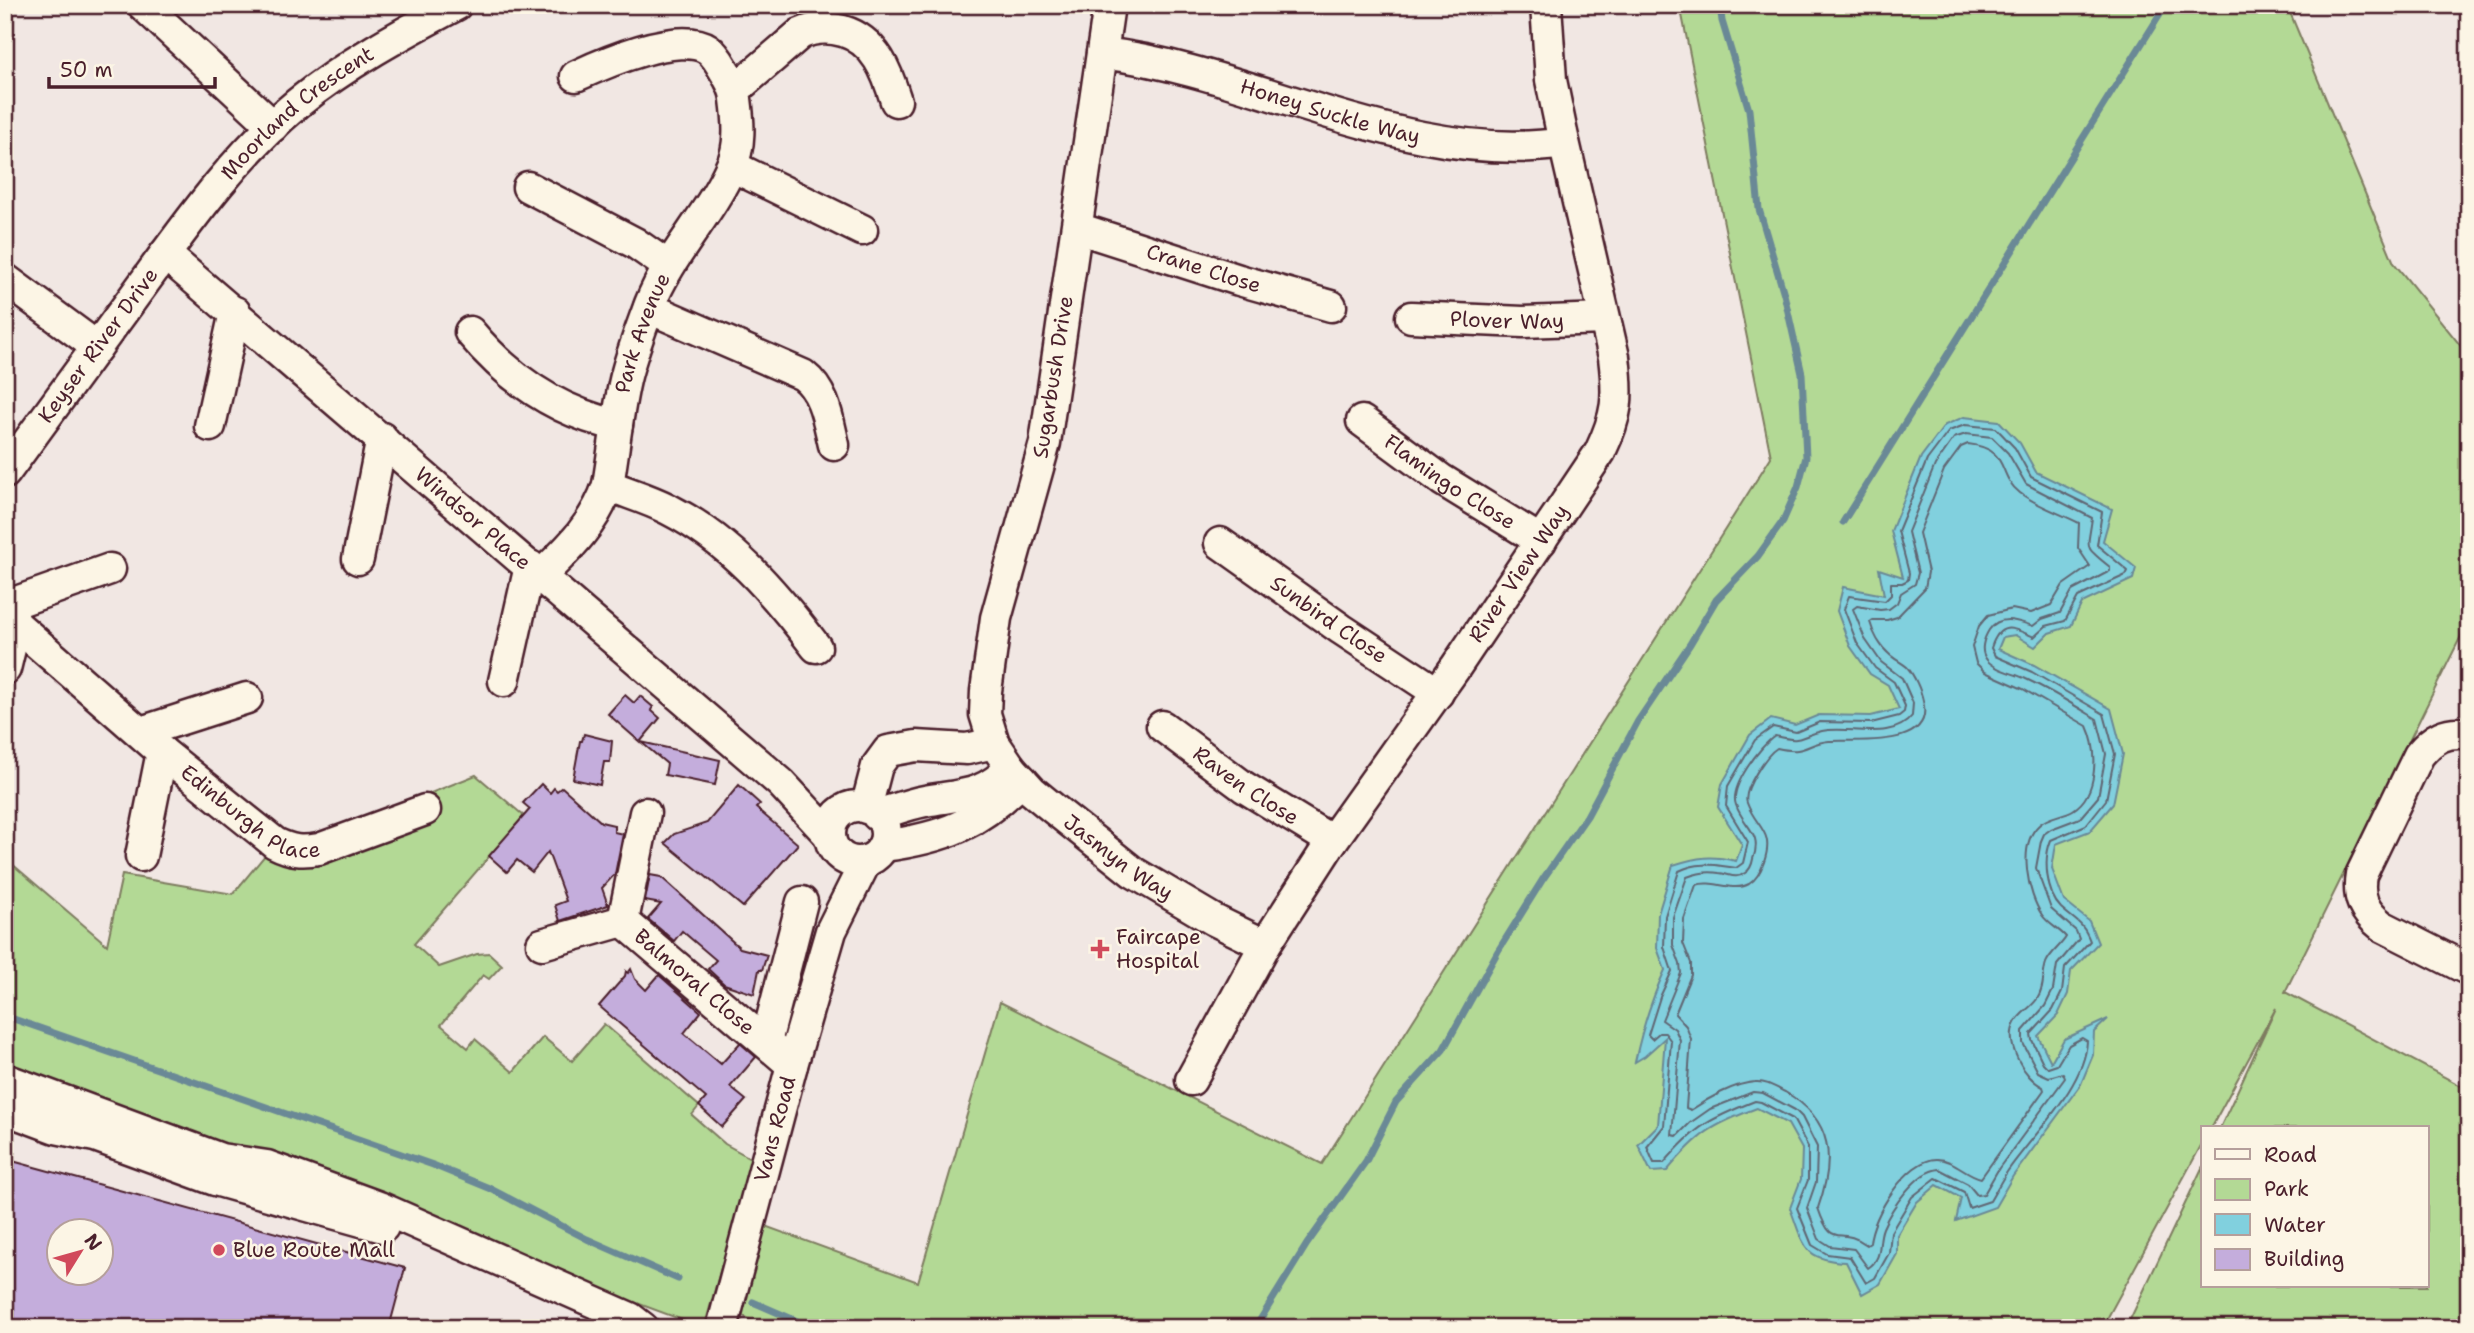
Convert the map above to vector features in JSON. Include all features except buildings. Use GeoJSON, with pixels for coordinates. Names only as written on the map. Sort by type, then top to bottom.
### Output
{"type":"FeatureCollection","features":[{"type":"Feature","properties":{"kind":"street"},"geometry":{"type":"LineString","coordinates":[[143,5],[273,126]]}},
{"type":"Feature","properties":{"kind":"street","name":"Moorland Crescent"},"geometry":{"type":"LineString","coordinates":[[165,254],[223,178],[299,103],[400,34],[456,5]]}},
{"type":"Feature","properties":{"kind":"street","name":"Sugarbush Drive"},"geometry":{"type":"LineString","coordinates":[[994,743],[985,714],[996,618],[1045,443],[1109,5]]}},
{"type":"Feature","properties":{"kind":"street","name":"River View Way"},"geometry":{"type":"LineString","coordinates":[[1191,1080],[1265,945],[1332,841],[1541,541],[1600,452],[1613,424],[1618,394],[1614,357],[1551,80],[1545,5]]}},
{"type":"Feature","properties":{"kind":"street"},"geometry":{"type":"LineString","coordinates":[[576,76],[627,54],[690,44],[710,50],[735,90],[800,34],[808,30],[832,28],[850,33],[874,51],[890,81],[896,102]]}},
{"type":"Feature","properties":{"kind":"street","name":"Honey Suckle Way"},"geometry":{"type":"LineString","coordinates":[[1102,53],[1160,63],[1344,117],[1425,136],[1499,148],[1564,143]]}},
{"type":"Feature","properties":{"kind":"street","name":"Park Avenue"},"geometry":{"type":"LineString","coordinates":[[536,571],[595,515],[608,485],[625,379],[649,308],[668,266],[732,166],[738,145],[739,122],[735,90]]}},
{"type":"Feature","properties":{"kind":"street"},"geometry":{"type":"LineString","coordinates":[[732,166],[862,230]]}},
{"type":"Feature","properties":{"kind":"street"},"geometry":{"type":"LineString","coordinates":[[528,187],[635,243],[668,266]]}},
{"type":"Feature","properties":{"kind":"street","name":"Crane Close"},"geometry":{"type":"LineString","coordinates":[[1077,228],[1331,306]]}},
{"type":"Feature","properties":{"kind":"street","name":"Windsor Place"},"geometry":{"type":"LineString","coordinates":[[165,254],[382,438],[854,849]]}},
{"type":"Feature","properties":{"kind":"street","name":"Keyser River Drive"},"geometry":{"type":"LineString","coordinates":[[5,473],[165,254]]}},
{"type":"Feature","properties":{"kind":"street"},"geometry":{"type":"LineString","coordinates":[[5,279],[97,346]]}},
{"type":"Feature","properties":{"kind":"street"},"geometry":{"type":"LineString","coordinates":[[649,308],[803,375],[823,400],[834,445]]}},
{"type":"Feature","properties":{"kind":"street"},"geometry":{"type":"LineString","coordinates":[[210,426],[235,312]]}},
{"type":"Feature","properties":{"kind":"street","name":"Plover Way"},"geometry":{"type":"LineString","coordinates":[[1410,317],[1523,322],[1604,319]]}},
{"type":"Feature","properties":{"kind":"street"},"geometry":{"type":"LineString","coordinates":[[470,332],[501,366],[523,384],[571,411],[617,425]]}},
{"type":"Feature","properties":{"kind":"street","name":"Flamingo Close"},"geometry":{"type":"LineString","coordinates":[[1362,421],[1442,480],[1541,541]]}},
{"type":"Feature","properties":{"kind":"street"},"geometry":{"type":"LineString","coordinates":[[358,559],[382,438]]}},
{"type":"Feature","properties":{"kind":"street"},"geometry":{"type":"LineString","coordinates":[[608,485],[664,507],[722,543],[746,563],[770,589],[816,647]]}},
{"type":"Feature","properties":{"kind":"street","name":"Sunbird Close"},"geometry":{"type":"LineString","coordinates":[[1220,543],[1341,629],[1438,692]]}},
{"type":"Feature","properties":{"kind":"street"},"geometry":{"type":"LineString","coordinates":[[5,669],[9,615],[110,569]]}},
{"type":"Feature","properties":{"kind":"street"},"geometry":{"type":"LineString","coordinates":[[504,681],[536,571]]}},
{"type":"Feature","properties":{"kind":"street","name":"Edinburgh Place"},"geometry":{"type":"LineString","coordinates":[[9,615],[151,742],[275,844],[288,850],[305,852],[319,849],[425,810]]}},
{"type":"Feature","properties":{"kind":"street"},"geometry":{"type":"LineString","coordinates":[[151,742],[247,698]]}},
{"type":"Feature","properties":{"kind":"street","name":"Raven Close"},"geometry":{"type":"LineString","coordinates":[[1162,726],[1244,787],[1332,841]]}},
{"type":"Feature","properties":{"kind":"street"},"geometry":{"type":"LineString","coordinates":[[2469,734],[2453,732],[2439,736],[2419,755],[2361,875],[2359,886],[2364,907],[2371,918],[2469,970]]}},
{"type":"Feature","properties":{"kind":"street","name":"Edinburgh Place"},"geometry":{"type":"LineString","coordinates":[[141,856],[151,742]]}},
{"type":"Feature","properties":{"kind":"street"},"geometry":{"type":"LineString","coordinates":[[864,810],[877,766],[888,751],[916,746],[967,749],[994,743]]}},
{"type":"Feature","properties":{"kind":"street","name":"Jasmyn Way"},"geometry":{"type":"LineString","coordinates":[[994,743],[1016,774],[1054,809],[1133,872],[1194,909],[1265,945]]}},
{"type":"Feature","properties":{"kind":"street"},"geometry":{"type":"LineString","coordinates":[[854,849],[832,824],[839,814],[980,791],[1016,774]]}},
{"type":"Feature","properties":{"kind":"street"},"geometry":{"type":"LineString","coordinates":[[854,849],[936,837],[964,826],[1004,799],[1016,774]]}},
{"type":"Feature","properties":{"kind":"street","name":"Windsor Place"},"geometry":{"type":"LineString","coordinates":[[781,783],[819,799],[864,810]]}},
{"type":"Feature","properties":{"kind":"street"},"geometry":{"type":"LineString","coordinates":[[854,849],[886,835],[883,824],[864,810]]}},
{"type":"Feature","properties":{"kind":"street","name":"Balmoral Close"},"geometry":{"type":"LineString","coordinates":[[624,921],[645,813]]}},
{"type":"Feature","properties":{"kind":"street","name":"Vans Road"},"geometry":{"type":"LineString","coordinates":[[722,1328],[792,1065],[831,931],[834,880],[854,849]]}},
{"type":"Feature","properties":{"kind":"street","name":"Balmoral Close"},"geometry":{"type":"LineString","coordinates":[[766,1042],[802,902]]}},
{"type":"Feature","properties":{"kind":"street","name":"Balmoral Close"},"geometry":{"type":"LineString","coordinates":[[542,944],[624,921]]}},
{"type":"Feature","properties":{"kind":"street","name":"Balmoral Close"},"geometry":{"type":"LineString","coordinates":[[624,921],[792,1065]]}},
{"type":"Feature","properties":{"kind":"street"},"geometry":{"type":"LineString","coordinates":[[5,1079],[222,1159],[267,1166],[379,1207],[630,1318],[643,1328]]}},
{"type":"Feature","properties":{"kind":"street"},"geometry":{"type":"LineString","coordinates":[[5,1110],[56,1128],[95,1136],[215,1180],[502,1261]]}},
{"type":"Feature","properties":{"kind":"green space"},"geometry":{"type":"Polygon","coordinates":[[[1680,5],[2287,5],[2394,263],[2469,356],[2469,620],[2285,992],[2469,1090],[2469,1328],[2126,1328],[2201,1170],[2201,1288],[2428,1288],[2428,1126],[2221,1126],[2276,1008],[2212,1126],[2201,1126],[2201,1146],[2102,1328],[767,1328],[741,1315],[765,1226],[918,1282],[1000,1002],[1322,1164],[1771,457],[1680,5]]]}},
{"type":"Feature","properties":{"kind":"green space"},"geometry":{"type":"Polygon","coordinates":[[[476,775],[524,816],[414,944],[439,967],[477,954],[489,953],[502,965],[489,979],[483,975],[441,1025],[468,1048],[475,1039],[513,1072],[543,1037],[572,1061],[604,1024],[699,1106],[692,1115],[725,1144],[752,1159],[704,1328],[256,1155],[5,1066],[5,858],[107,945],[122,875],[233,894],[275,843],[288,850],[476,775]]]}},
{"type":"Feature","properties":{"kind":"water"},"geometry":{"type":"Polygon","coordinates":[[[1964,417],[1999,421],[2020,443],[2036,472],[2112,509],[2103,541],[2136,568],[2133,579],[2082,603],[2071,626],[2049,633],[2035,647],[2015,635],[2003,637],[1998,649],[2034,665],[2111,709],[2123,754],[2113,804],[2090,831],[2056,844],[2052,869],[2064,901],[2089,921],[2098,943],[2071,971],[2068,994],[2058,1015],[2038,1036],[2051,1062],[2064,1039],[2108,1019],[2094,1032],[2093,1055],[2081,1084],[2013,1176],[1995,1207],[1956,1221],[1961,1198],[1937,1185],[1917,1202],[1897,1235],[1897,1254],[1880,1284],[1862,1294],[1846,1262],[1832,1261],[1813,1254],[1802,1240],[1790,1208],[1801,1179],[1802,1149],[1788,1124],[1757,1108],[1707,1132],[1667,1171],[1651,1172],[1638,1145],[1658,1125],[1665,1038],[1635,1062],[1647,1015],[1665,970],[1657,948],[1658,914],[1673,865],[1704,858],[1736,861],[1742,845],[1718,807],[1722,784],[1750,735],[1771,719],[1795,725],[1819,715],[1871,716],[1899,709],[1888,685],[1870,674],[1850,646],[1837,611],[1843,587],[1884,595],[1879,569],[1903,577],[1891,531],[1921,457],[1945,425],[1964,417]]]}},
{"type":"Feature","properties":{"kind":"waterway"},"geometry":{"type":"LineString","coordinates":[[1255,1328],[1307,1244],[1366,1161],[1396,1102],[1443,1050],[1498,951],[1587,816],[1638,721],[1716,600],[1758,556],[1783,521],[1798,487],[1806,457],[1802,374],[1784,294],[1759,209],[1749,110],[1722,21],[1720,5]]}},
{"type":"Feature","properties":{"kind":"waterway"},"geometry":{"type":"LineString","coordinates":[[1843,522],[2166,5]]}},
{"type":"Feature","properties":{"kind":"waterway"},"geometry":{"type":"LineString","coordinates":[[5,1016],[433,1165],[489,1188],[587,1239],[678,1279]]}},
{"type":"Feature","properties":{"kind":"waterway"},"geometry":{"type":"LineString","coordinates":[[753,1302],[813,1328]]}},
{"type":"Feature","properties":{"kind":"place","name":"Faircape Hospital"},"geometry":{"type":"Point","coordinates":[1100,949]}},
{"type":"Feature","properties":{"kind":"place","name":"Blue Route Mall"},"geometry":{"type":"Point","coordinates":[219,1250]}}]}
